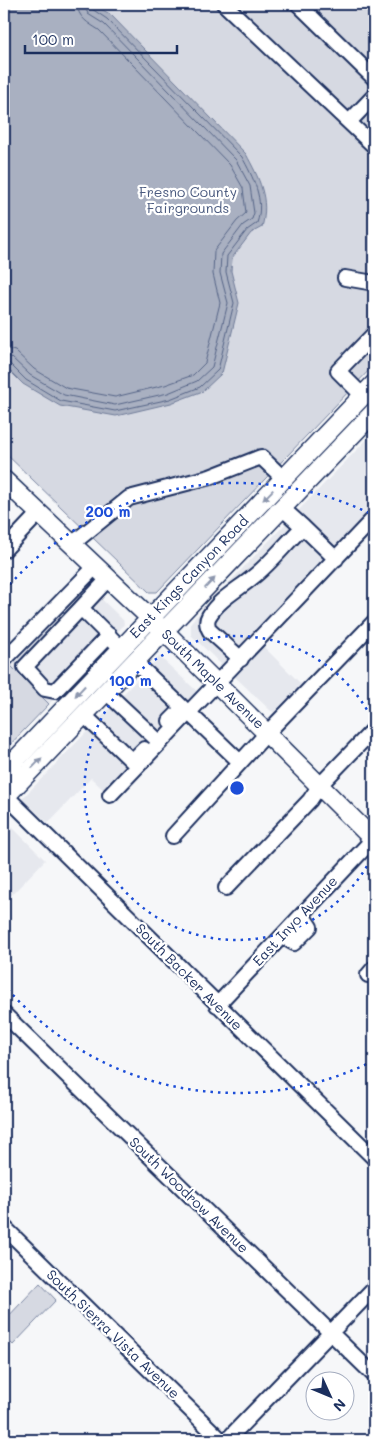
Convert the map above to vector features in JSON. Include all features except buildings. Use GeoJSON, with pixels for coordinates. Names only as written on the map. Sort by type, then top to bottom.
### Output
{"type":"FeatureCollection","features":[{"type":"Feature","properties":{"kind":"main road","name":"East Kings Canyon Road"},"geometry":{"type":"LineString","coordinates":[[4,772],[115,641],[150,618],[368,390]]}},
{"type":"Feature","properties":{"kind":"main road"},"geometry":{"type":"LineString","coordinates":[[298,491],[312,465],[360,414],[368,390]]}},
{"type":"Feature","properties":{"kind":"main road","name":"East Kings Canyon Road"},"geometry":{"type":"LineString","coordinates":[[4,796],[374,412]]}},
{"type":"Feature","properties":{"kind":"main road","name":"South Maple Avenue"},"geometry":{"type":"LineString","coordinates":[[4,480],[164,631],[374,839]]}},
{"type":"Feature","properties":{"kind":"street"},"geometry":{"type":"LineString","coordinates":[[224,4],[374,145]]}},
{"type":"Feature","properties":{"kind":"street"},"geometry":{"type":"LineString","coordinates":[[298,4],[374,78]]}},
{"type":"Feature","properties":{"kind":"street"},"geometry":{"type":"LineString","coordinates":[[349,122],[374,96]]}},
{"type":"Feature","properties":{"kind":"street"},"geometry":{"type":"LineString","coordinates":[[345,278],[374,283]]}},
{"type":"Feature","properties":{"kind":"street"},"geometry":{"type":"LineString","coordinates":[[368,390],[338,372],[374,334]]}},
{"type":"Feature","properties":{"kind":"street"},"geometry":{"type":"LineString","coordinates":[[72,544],[129,498],[210,477],[261,457],[284,478]]}},
{"type":"Feature","properties":{"kind":"street"},"geometry":{"type":"LineString","coordinates":[[282,508],[336,559]]}},
{"type":"Feature","properties":{"kind":"street"},"geometry":{"type":"LineString","coordinates":[[4,550],[39,513]]}},
{"type":"Feature","properties":{"kind":"street"},"geometry":{"type":"LineString","coordinates":[[84,715],[132,760],[217,685],[374,518]]}},
{"type":"Feature","properties":{"kind":"street"},"geometry":{"type":"LineString","coordinates":[[241,659],[210,630],[207,620],[211,613],[236,589],[254,577],[302,527]]}},
{"type":"Feature","properties":{"kind":"street"},"geometry":{"type":"LineString","coordinates":[[81,608],[115,641],[55,691],[45,689],[25,667],[81,608],[103,572]]}},
{"type":"Feature","properties":{"kind":"street"},"geometry":{"type":"LineString","coordinates":[[4,660],[103,572]]}},
{"type":"Feature","properties":{"kind":"street"},"geometry":{"type":"LineString","coordinates":[[195,599],[211,613]]}},
{"type":"Feature","properties":{"kind":"street"},"geometry":{"type":"LineString","coordinates":[[173,836],[268,732],[374,622]]}},
{"type":"Feature","properties":{"kind":"street"},"geometry":{"type":"LineString","coordinates":[[135,662],[240,762]]}},
{"type":"Feature","properties":{"kind":"street"},"geometry":{"type":"LineString","coordinates":[[106,692],[155,738]]}},
{"type":"Feature","properties":{"kind":"street"},"geometry":{"type":"LineString","coordinates":[[110,795],[186,711]]}},
{"type":"Feature","properties":{"kind":"street"},"geometry":{"type":"LineString","coordinates":[[226,888],[310,800],[320,785],[374,729]]}},
{"type":"Feature","properties":{"kind":"street","name":"South Backer Avenue"},"geometry":{"type":"LineString","coordinates":[[4,796],[374,1158]]}},
{"type":"Feature","properties":{"kind":"street","name":"East Inyo Avenue"},"geometry":{"type":"LineString","coordinates":[[216,1004],[374,839]]}},
{"type":"Feature","properties":{"kind":"street","name":"South Woodrow Avenue"},"geometry":{"type":"LineString","coordinates":[[4,1014],[374,1375]]}},
{"type":"Feature","properties":{"kind":"street","name":"South Sierra Vista Avenue"},"geometry":{"type":"LineString","coordinates":[[4,1227],[230,1439]]}},
{"type":"Feature","properties":{"kind":"street"},"geometry":{"type":"LineString","coordinates":[[230,1439],[374,1288]]}},
{"type":"Feature","properties":{"kind":"shaded area"},"geometry":{"type":"Polygon","coordinates":[[[374,432],[374,515],[226,669],[191,635],[191,622],[374,432]]]}},
{"type":"Feature","properties":{"kind":"shaded area"},"geometry":{"type":"Polygon","coordinates":[[[85,583],[124,623],[49,704],[8,663],[85,583]]]}},
{"type":"Feature","properties":{"kind":"shaded area"},"geometry":{"type":"Polygon","coordinates":[[[261,644],[301,684],[274,712],[232,674],[261,644]]]}},
{"type":"Feature","properties":{"kind":"shaded area"},"geometry":{"type":"Polygon","coordinates":[[[159,657],[201,695],[107,793],[91,778],[48,823],[22,799],[159,657]]]}},
{"type":"Feature","properties":{"kind":"shaded area"},"geometry":{"type":"Polygon","coordinates":[[[4,819],[45,860],[4,903],[4,819]]]}},
{"type":"Feature","properties":{"kind":"green space","name":"Fresno County Fairgrounds"},"geometry":{"type":"Polygon","coordinates":[[[4,4],[374,4],[374,365],[157,592],[149,592],[4,452],[4,4]]]}},
{"type":"Feature","properties":{"kind":"green space"},"geometry":{"type":"Polygon","coordinates":[[[8,663],[49,704],[4,751],[4,667],[8,663]]]}},
{"type":"Feature","properties":{"kind":"green space"},"geometry":{"type":"Polygon","coordinates":[[[40,1283],[56,1300],[13,1345],[4,1336],[4,1321],[40,1283]]]}},
{"type":"Feature","properties":{"kind":"water"},"geometry":{"type":"Polygon","coordinates":[[[4,4],[92,4],[110,14],[246,154],[251,163],[259,180],[264,198],[265,207],[262,227],[251,233],[232,258],[231,271],[239,303],[222,373],[203,391],[171,403],[116,416],[60,406],[23,384],[4,365],[4,4]]]}}]}
